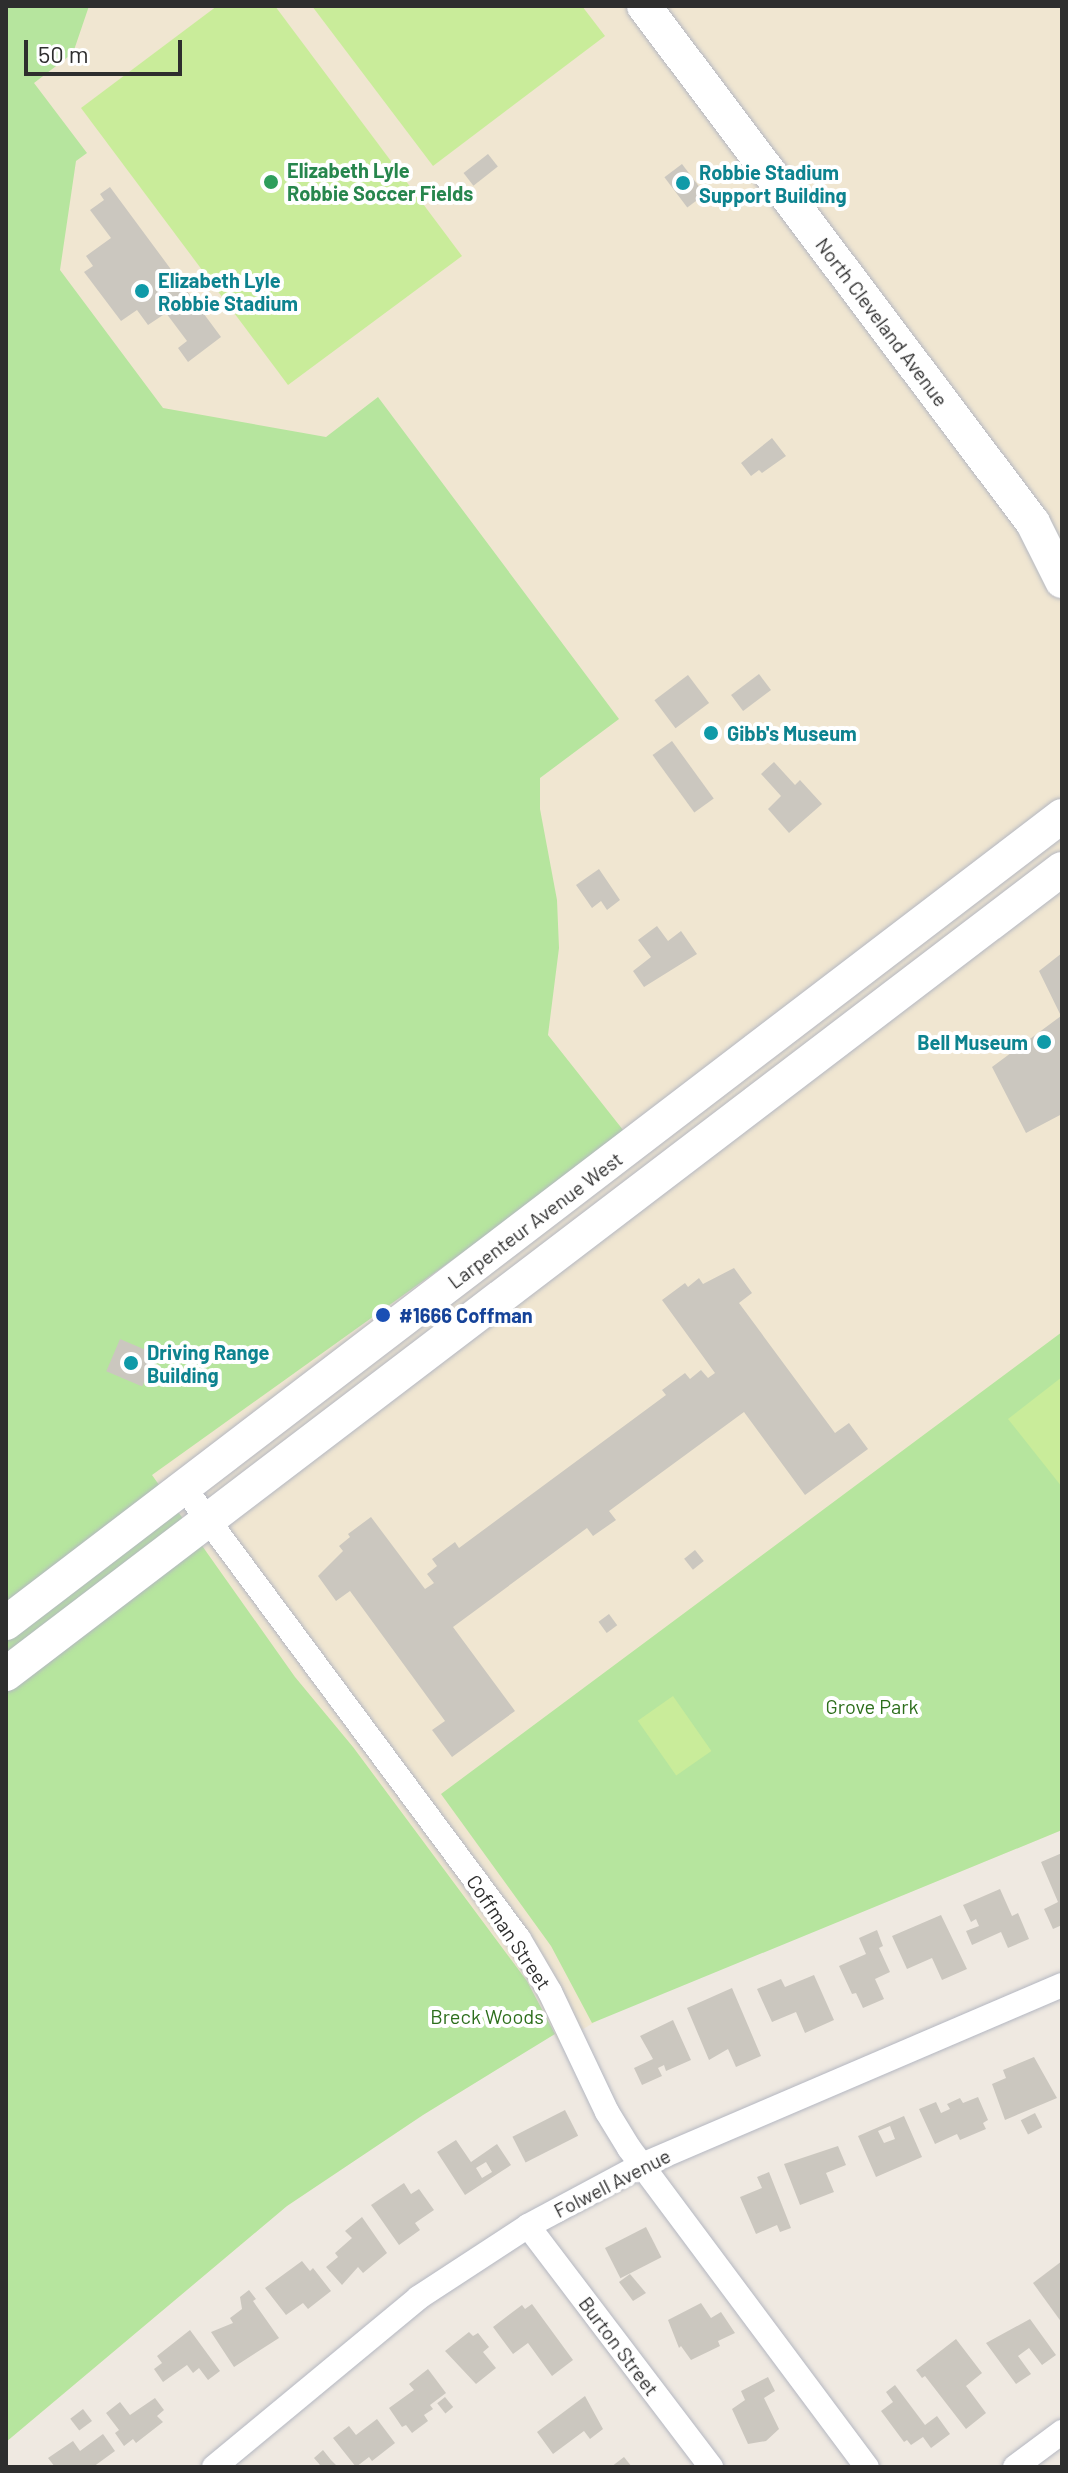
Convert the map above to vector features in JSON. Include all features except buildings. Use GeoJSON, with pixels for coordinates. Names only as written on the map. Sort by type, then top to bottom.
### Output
{"type":"FeatureCollection","features":[{"type":"Feature","properties":{"kind":"main road","name":"North Cleveland Avenue"},"geometry":{"type":"LineString","coordinates":[[644,6],[1033,523],[1062,581]]}},
{"type":"Feature","properties":{"kind":"main road","name":"North Cleveland Avenue"},"geometry":{"type":"LineString","coordinates":[[1033,523],[1062,548]]}},
{"type":"Feature","properties":{"kind":"main road","name":"Larpenteur Avenue West"},"geometry":{"type":"LineString","coordinates":[[6,1623],[1062,816]]}},
{"type":"Feature","properties":{"kind":"main road","name":"Larpenteur Avenue West"},"geometry":{"type":"LineString","coordinates":[[6,1674],[1062,869]]}},
{"type":"Feature","properties":{"kind":"main road"},"geometry":{"type":"LineString","coordinates":[[812,1008],[839,1039]]}},
{"type":"Feature","properties":{"kind":"street","name":"Coffman Street"},"geometry":{"type":"LineString","coordinates":[[185,1489],[519,1939],[550,1992],[607,2112],[642,2165],[867,2467]]}},
{"type":"Feature","properties":{"kind":"street","name":"Folwell Avenue"},"geometry":{"type":"LineString","coordinates":[[214,2467],[418,2298],[528,2226],[642,2165],[1062,1985]]}},
{"type":"Feature","properties":{"kind":"street","name":"Burton Street"},"geometry":{"type":"LineString","coordinates":[[528,2226],[711,2467]]}},
{"type":"Feature","properties":{"kind":"street"},"geometry":{"type":"LineString","coordinates":[[236,2467],[258,2429]]}},
{"type":"Feature","properties":{"kind":"street"},"geometry":{"type":"LineString","coordinates":[[1015,2467],[1062,2432]]}},
{"type":"Feature","properties":{"kind":"shaded area"},"geometry":{"type":"Polygon","coordinates":[[[6,6],[1062,6],[1062,1830],[602,2018],[559,2043],[554,2034],[423,2115],[287,2206],[6,2442],[6,6]]]}},
{"type":"Feature","properties":{"kind":"green space","name":"Breck Woods"},"geometry":{"type":"Polygon","coordinates":[[[6,6],[89,6],[73,53],[34,83],[87,153],[76,161],[60,270],[163,408],[326,437],[378,397],[619,719],[540,778],[540,809],[557,900],[559,948],[548,1035],[627,1135],[152,1475],[295,1677],[353,1747],[527,1981],[555,2034],[423,2115],[287,2206],[6,2442],[6,6]]]}},
{"type":"Feature","properties":{"kind":"green space","name":"Elizabeth Lyle Robbie Soccer Fields"},"geometry":{"type":"Polygon","coordinates":[[[217,6],[275,6],[462,256],[288,385],[81,108],[217,6]]]}},
{"type":"Feature","properties":{"kind":"green space","name":"Elizabeth Lyle Robbie Soccer Fields"},"geometry":{"type":"Polygon","coordinates":[[[312,6],[582,6],[605,36],[433,166],[312,6]]]}},
{"type":"Feature","properties":{"kind":"green space","name":"Grove Park"},"geometry":{"type":"Polygon","coordinates":[[[1062,1332],[1062,1830],[592,2023],[551,1946],[441,1794],[1062,1332]]]}},
{"type":"Feature","properties":{"kind":"green space"},"geometry":{"type":"Polygon","coordinates":[[[1062,1377],[1062,1487],[1008,1419],[1062,1377]]]}},
{"type":"Feature","properties":{"kind":"green space"},"geometry":{"type":"Polygon","coordinates":[[[673,1696],[711,1751],[676,1776],[638,1721],[673,1696]]]}},
{"type":"Feature","properties":{"kind":"place","name":"Elizabeth Lyle Robbie Soccer Fields"},"geometry":{"type":"Point","coordinates":[271,182]}},
{"type":"Feature","properties":{"kind":"place","name":"Robbie Stadium Support Building"},"geometry":{"type":"Point","coordinates":[683,183]}},
{"type":"Feature","properties":{"kind":"place","name":"Elizabeth Lyle Robbie Stadium"},"geometry":{"type":"Point","coordinates":[142,291]}},
{"type":"Feature","properties":{"kind":"place","name":"Gibb's Museum"},"geometry":{"type":"Point","coordinates":[711,733]}},
{"type":"Feature","properties":{"kind":"place","name":"Bell Museum"},"geometry":{"type":"Point","coordinates":[1044,1042]}},
{"type":"Feature","properties":{"kind":"place","name":"#1666 Coffman"},"geometry":{"type":"Point","coordinates":[383,1315]}},
{"type":"Feature","properties":{"kind":"place","name":"Driving Range Building"},"geometry":{"type":"Point","coordinates":[131,1363]}}]}
